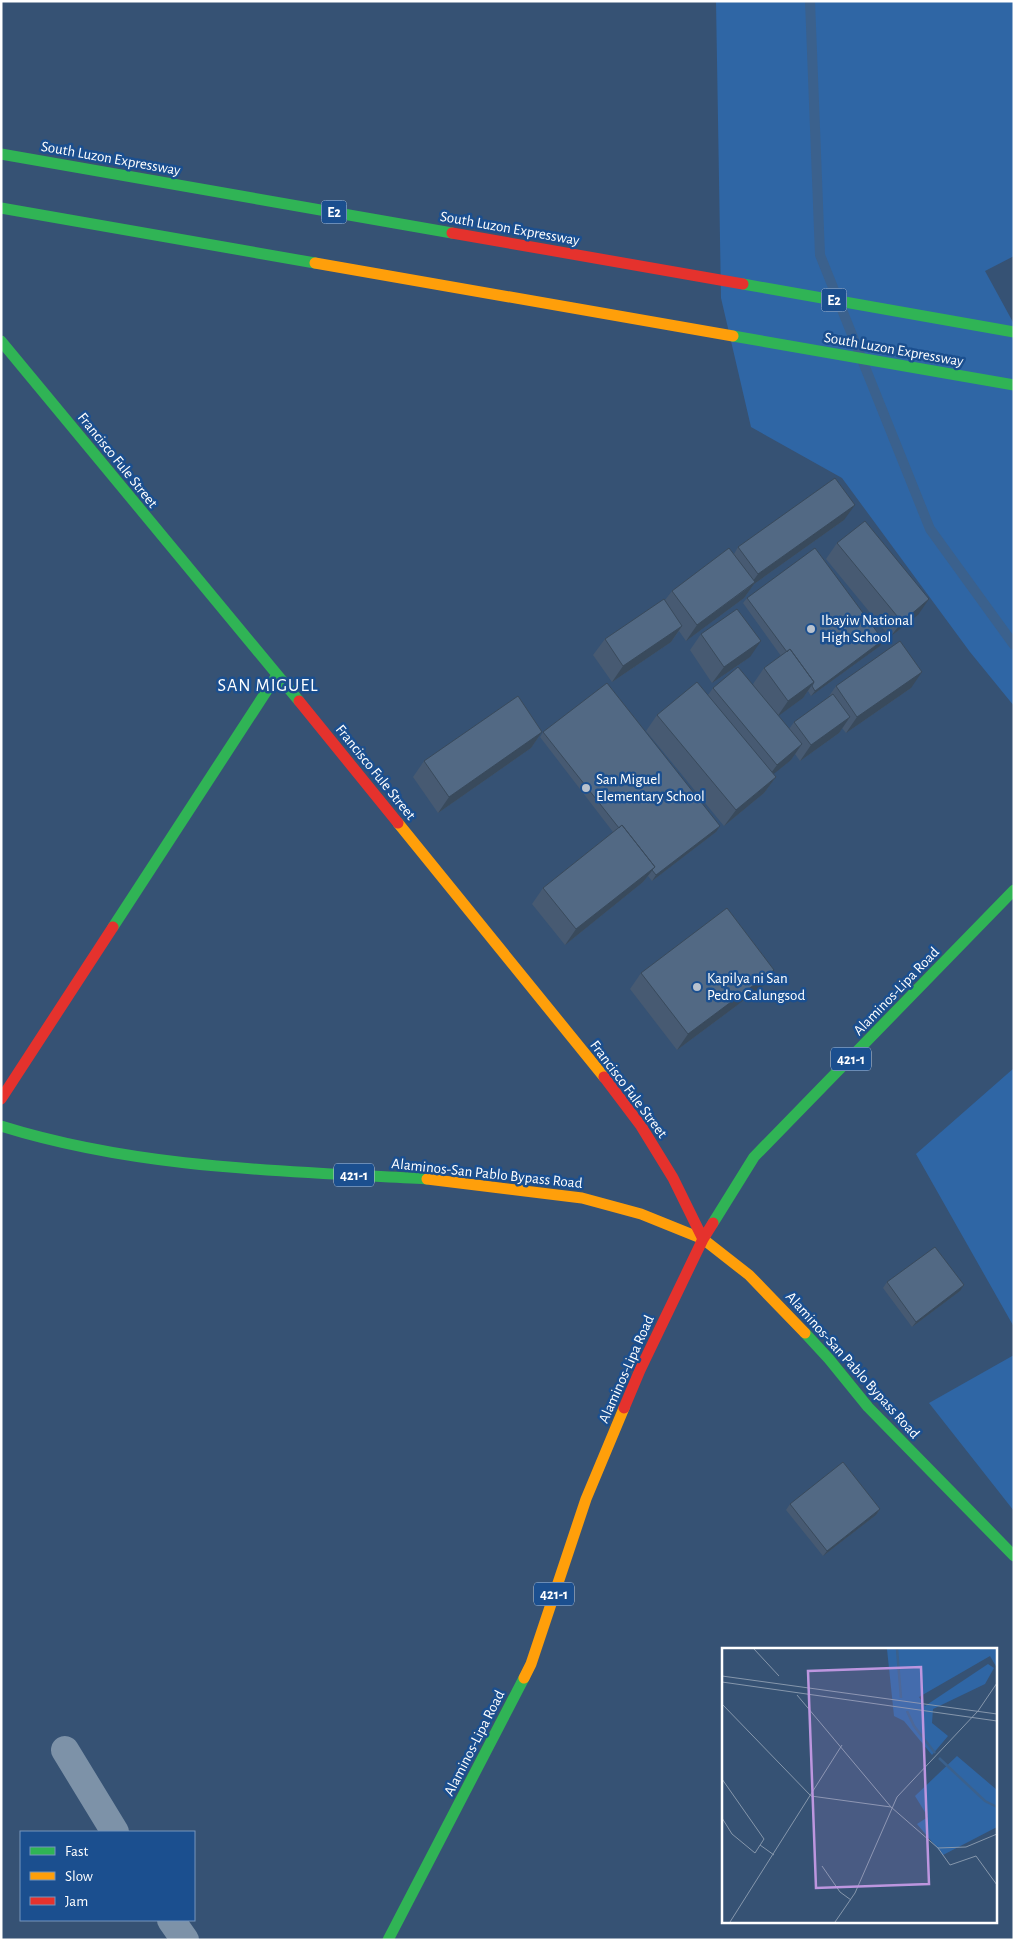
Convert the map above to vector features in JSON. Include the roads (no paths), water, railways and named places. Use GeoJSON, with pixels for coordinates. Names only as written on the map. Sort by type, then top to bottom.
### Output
{"type":"FeatureCollection","features":[{"type":"Feature","properties":{"kind":"main road","name":"South Luzon Expressway"},"geometry":{"type":"LineString","coordinates":[[1,154],[1014,332]]}},
{"type":"Feature","properties":{"kind":"main road","name":"South Luzon Expressway"},"geometry":{"type":"LineString","coordinates":[[1,208],[1014,385]]}},
{"type":"Feature","properties":{"kind":"main road","name":"Francisco Fule Street"},"geometry":{"type":"LineString","coordinates":[[1,341],[277,675],[599,1071],[641,1126],[673,1178],[703,1239]]}},
{"type":"Feature","properties":{"kind":"main road"},"geometry":{"type":"LineString","coordinates":[[1,1099],[277,675]]}},
{"type":"Feature","properties":{"kind":"main road","name":"Alaminos-Lipa Road"},"geometry":{"type":"LineString","coordinates":[[388,1940],[531,1664],[586,1499],[640,1370],[703,1239],[754,1157],[1014,890]]}},
{"type":"Feature","properties":{"kind":"main road","name":"Alaminos-San Pablo Bypass Road"},"geometry":{"type":"LineString","coordinates":[[1,1126],[40,1138],[106,1153],[216,1167],[443,1180],[582,1198],[641,1214],[703,1239],[749,1275],[829,1358],[868,1407],[1014,1556]]}},
{"type":"Feature","properties":{"kind":"street"},"geometry":{"type":"LineString","coordinates":[[65,1750],[114,1831]]}},
{"type":"Feature","properties":{"kind":"street"},"geometry":{"type":"LineString","coordinates":[[172,1921],[185,1940]]}},
{"type":"Feature","properties":{"kind":"waterway"},"geometry":{"type":"LineString","coordinates":[[810,1],[820,255],[930,529],[1014,645]]}},
{"type":"Feature","properties":{"kind":"place","name":"Ibayiw National High School"},"geometry":{"type":"Point","coordinates":[811,629]}},
{"type":"Feature","properties":{"kind":"place","name":"San Miguel Elementary School"},"geometry":{"type":"Point","coordinates":[586,788]}},
{"type":"Feature","properties":{"kind":"place","name":"Kapilya ni San Pedro Calungsod"},"geometry":{"type":"Point","coordinates":[697,987]}},
{"type":"Feature","properties":{"kind":"district","name":"SAN MIGUEL"},"geometry":{"type":"Point","coordinates":[268,685]}}]}
